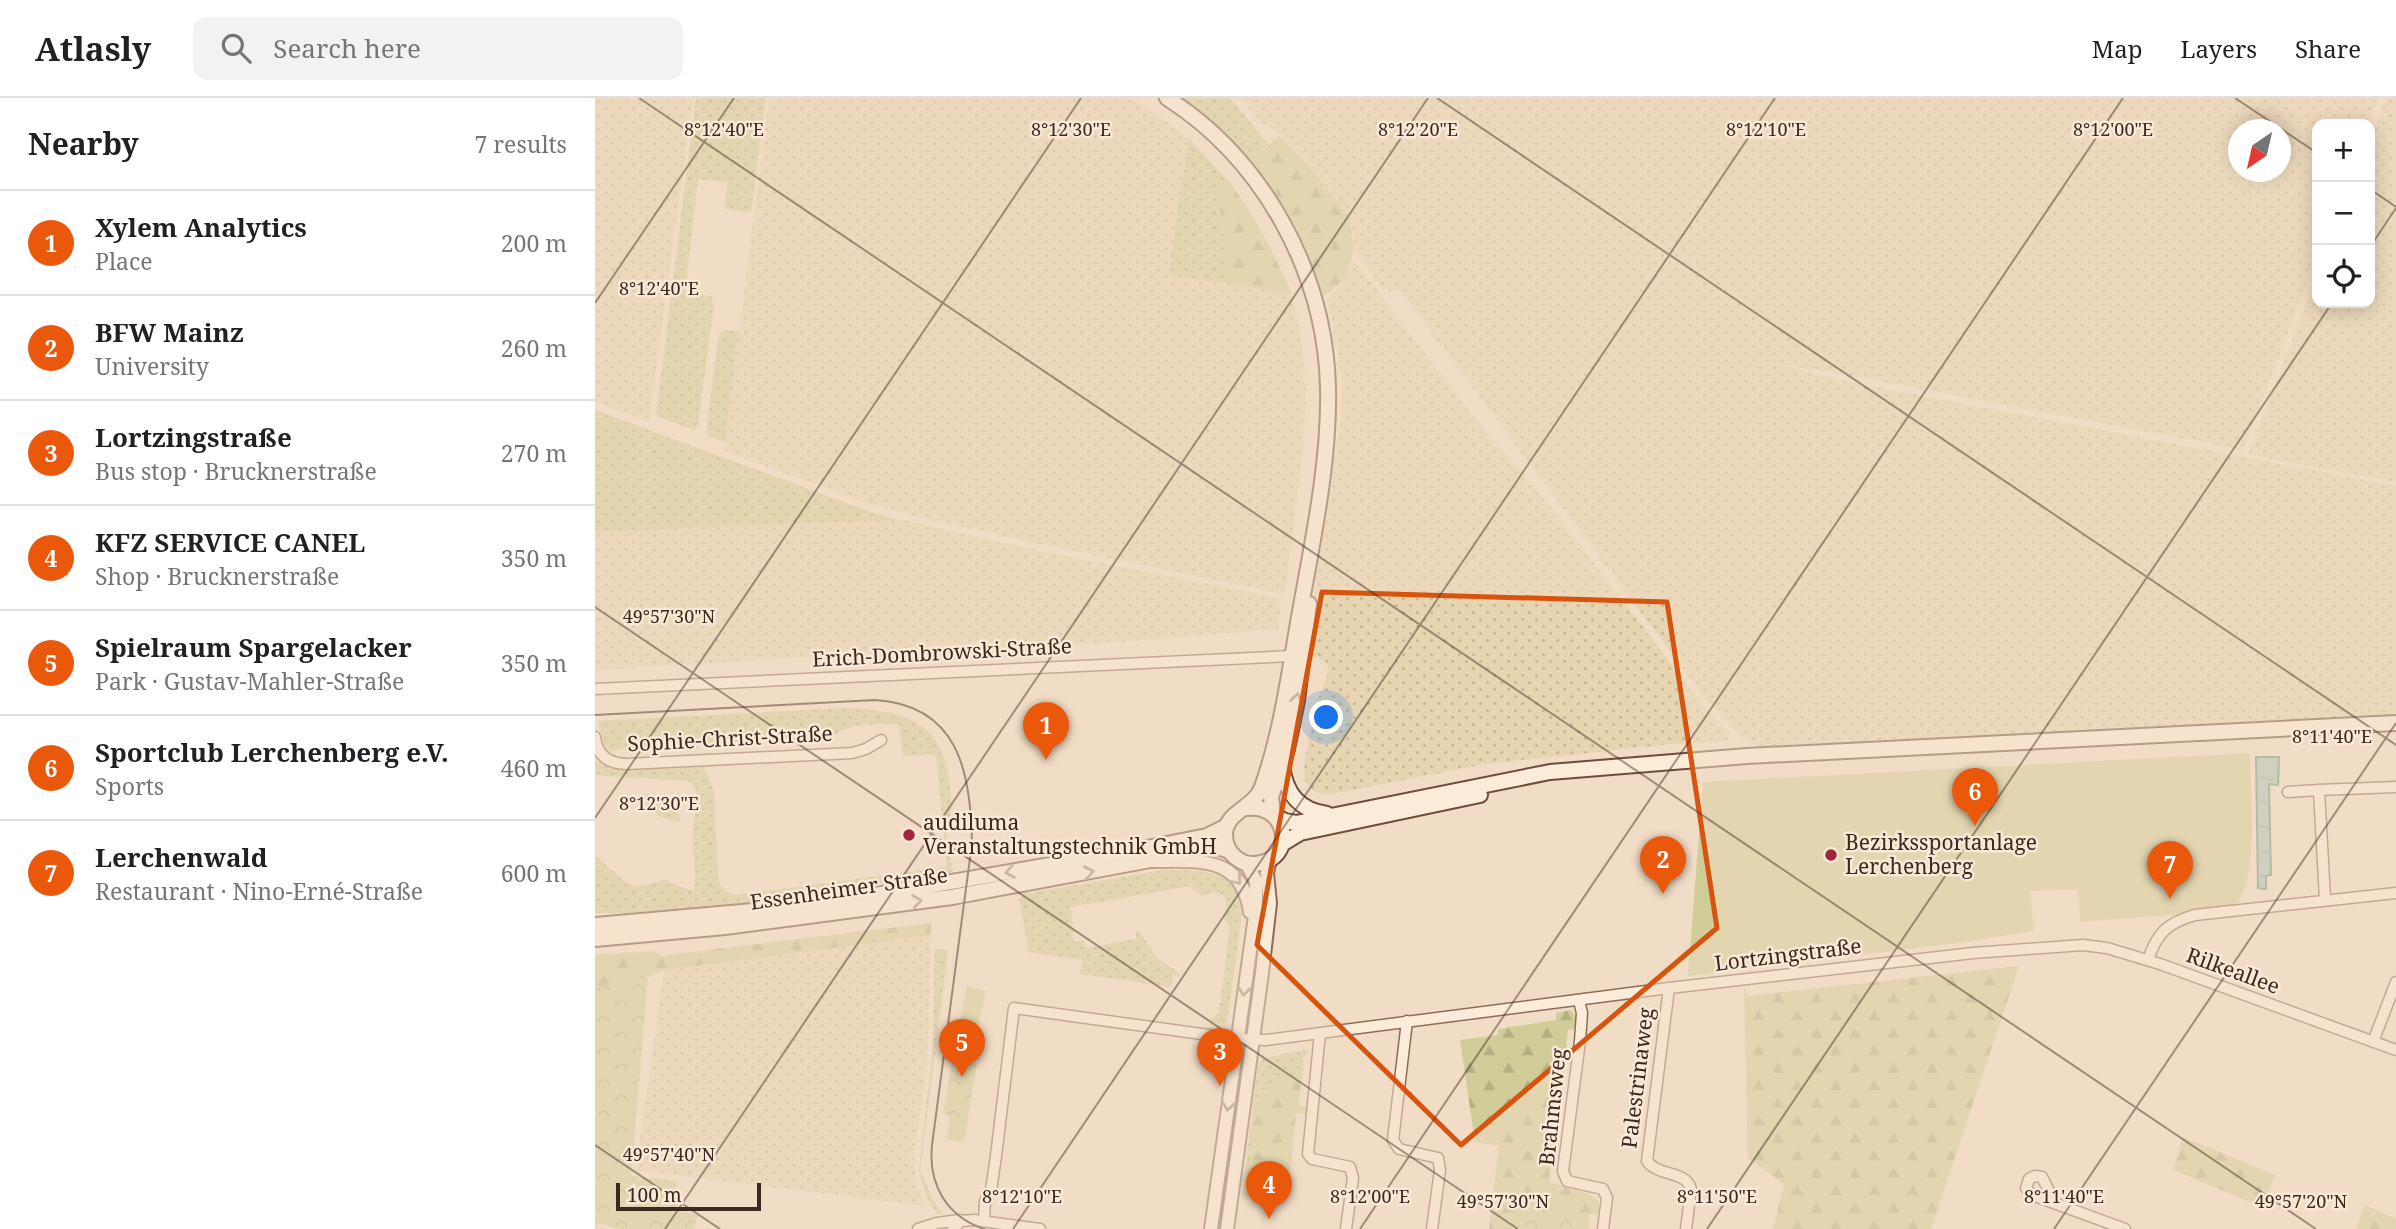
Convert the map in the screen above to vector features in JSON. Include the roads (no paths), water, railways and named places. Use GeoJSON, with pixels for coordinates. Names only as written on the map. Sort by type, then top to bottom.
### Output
{"type":"FeatureCollection","features":[{"type":"Feature","properties":{"kind":"main road"},"geometry":{"type":"LineString","coordinates":[[1167,98],[1203,125],[1248,172],[1275,208],[1307,275],[1322,331],[1328,395],[1327,436],[1312,547],[1268,771],[1260,793],[1247,808],[1234,814],[1227,826],[1225,839],[1230,851],[1246,863],[1259,864],[1270,859],[1282,844],[1300,833],[1604,767]]}},
{"type":"Feature","properties":{"kind":"main road"},"geometry":{"type":"LineString","coordinates":[[1282,844],[1283,832],[1274,815],[1271,797],[1297,702],[1308,624],[1312,547]]}},
{"type":"Feature","properties":{"kind":"main road"},"geometry":{"type":"LineString","coordinates":[[1247,808],[1261,808],[1291,823],[1550,772],[1604,767],[1747,756],[2396,723]]}},
{"type":"Feature","properties":{"kind":"main road"},"geometry":{"type":"LineString","coordinates":[[1282,764],[1285,785],[1297,802],[1310,810],[1334,816]]}},
{"type":"Feature","properties":{"kind":"main road","name":"Essenheimer Straße"},"geometry":{"type":"LineString","coordinates":[[595,925],[811,906],[1126,852],[1207,836],[1227,826]]}},
{"type":"Feature","properties":{"kind":"main road","name":"Essenheimer Straße"},"geometry":{"type":"LineString","coordinates":[[595,939],[725,927],[952,897],[1150,860],[1169,853],[1214,846],[1230,851]]}},
{"type":"Feature","properties":{"kind":"street","name":"Erich-Dombrowski-Straße"},"geometry":{"type":"LineString","coordinates":[[595,689],[1291,656]]}},
{"type":"Feature","properties":{"kind":"street","name":"Sophie-Christ-Straße"},"geometry":{"type":"LineString","coordinates":[[595,737],[603,757],[614,763],[627,764],[852,753],[881,740]]}},
{"type":"Feature","properties":{"kind":"street"},"geometry":{"type":"LineString","coordinates":[[2288,792],[2396,787]]}},
{"type":"Feature","properties":{"kind":"street"},"geometry":{"type":"LineString","coordinates":[[2319,790],[2325,899]]}},
{"type":"Feature","properties":{"kind":"street"},"geometry":{"type":"LineString","coordinates":[[1227,1229],[1270,903],[1267,873],[1270,859]]}},
{"type":"Feature","properties":{"kind":"street"},"geometry":{"type":"LineString","coordinates":[[1150,860],[1202,861],[1229,870],[1242,884],[1247,895],[1250,943]]}},
{"type":"Feature","properties":{"kind":"street"},"geometry":{"type":"LineString","coordinates":[[1211,1229],[1256,909],[1256,881],[1246,863]]}},
{"type":"Feature","properties":{"kind":"street"},"geometry":{"type":"LineString","coordinates":[[2148,960],[2156,940],[2175,921],[2195,915],[2396,893]]}},
{"type":"Feature","properties":{"kind":"street","name":"Rilkeallee"},"geometry":{"type":"LineString","coordinates":[[2052,948],[2095,946],[2148,960],[2396,1050]]}},
{"type":"Feature","properties":{"kind":"street","name":"Lortzingstraße"},"geometry":{"type":"LineString","coordinates":[[984,1221],[985,1201],[991,1190],[996,1156],[1014,1008],[1252,1040],[1973,953],[2052,948]]}},
{"type":"Feature","properties":{"kind":"street"},"geometry":{"type":"LineString","coordinates":[[2373,1042],[2396,982]]}},
{"type":"Feature","properties":{"kind":"street","name":"Palestrinaweg"},"geometry":{"type":"LineString","coordinates":[[1669,988],[1647,1161],[1656,1171],[1689,1183],[1691,1189],[1685,1229]]}},
{"type":"Feature","properties":{"kind":"street","name":"Brahmsweg"},"geometry":{"type":"LineString","coordinates":[[1579,1001],[1582,1013],[1580,1041],[1563,1171],[1567,1181],[1603,1189],[1607,1198],[1603,1229]]}},
{"type":"Feature","properties":{"kind":"street"},"geometry":{"type":"LineString","coordinates":[[1407,1021],[1393,1140],[1399,1149],[1438,1158],[1440,1170],[1432,1229]]}},
{"type":"Feature","properties":{"kind":"street"},"geometry":{"type":"LineString","coordinates":[[1320,1033],[1308,1154],[1312,1159],[1350,1167],[1353,1178],[1346,1229]]}},
{"type":"Feature","properties":{"kind":"street"},"geometry":{"type":"LineString","coordinates":[[2055,1203],[2125,1229]]}},
{"type":"Feature","properties":{"kind":"street"},"geometry":{"type":"LineString","coordinates":[[953,1229],[964,1220]]}},
{"type":"Feature","properties":{"kind":"street"},"geometry":{"type":"LineString","coordinates":[[918,1229],[937,1223],[964,1220],[1040,1229]]}},
{"type":"Feature","properties":{"kind":"water"},"geometry":{"type":"Polygon","coordinates":[[[2256,757],[2279,757],[2278,785],[2269,784],[2271,875],[2266,876],[2266,889],[2258,888],[2256,757]]]}},
{"type":"Feature","properties":{"kind":"tram line"},"geometry":{"type":"LineString","coordinates":[[595,715],[875,700],[903,705],[925,715],[942,729],[955,747],[963,768],[968,792],[972,843],[932,1145],[933,1173],[942,1197],[950,1207],[959,1216],[984,1229]]}},
{"type":"Feature","properties":{"kind":"place","name":"Xylem Analytics"},"geometry":{"type":"Point","coordinates":[1046,760]}},
{"type":"Feature","properties":{"kind":"place","name":"Sportclub Lerchenberg e.V."},"geometry":{"type":"Point","coordinates":[1975,826]}},
{"type":"Feature","properties":{"kind":"place","name":"audiluma Veranstaltungstechnik GmbH"},"geometry":{"type":"Point","coordinates":[909,835]}},
{"type":"Feature","properties":{"kind":"place","name":"Bezirkssportanlage Lerchenberg"},"geometry":{"type":"Point","coordinates":[1831,855]}},
{"type":"Feature","properties":{"kind":"place","name":"BFW Mainz"},"geometry":{"type":"Point","coordinates":[1663,894]}},
{"type":"Feature","properties":{"kind":"place","name":"Lerchenwald"},"geometry":{"type":"Point","coordinates":[2170,899]}},
{"type":"Feature","properties":{"kind":"place","name":"Spielraum Spargelacker"},"geometry":{"type":"Point","coordinates":[962,1077]}},
{"type":"Feature","properties":{"kind":"place","name":"Lortzingstraße"},"geometry":{"type":"Point","coordinates":[1220,1086]}},
{"type":"Feature","properties":{"kind":"place","name":"KFZ SERVICE CANEL"},"geometry":{"type":"Point","coordinates":[1269,1219]}}]}
